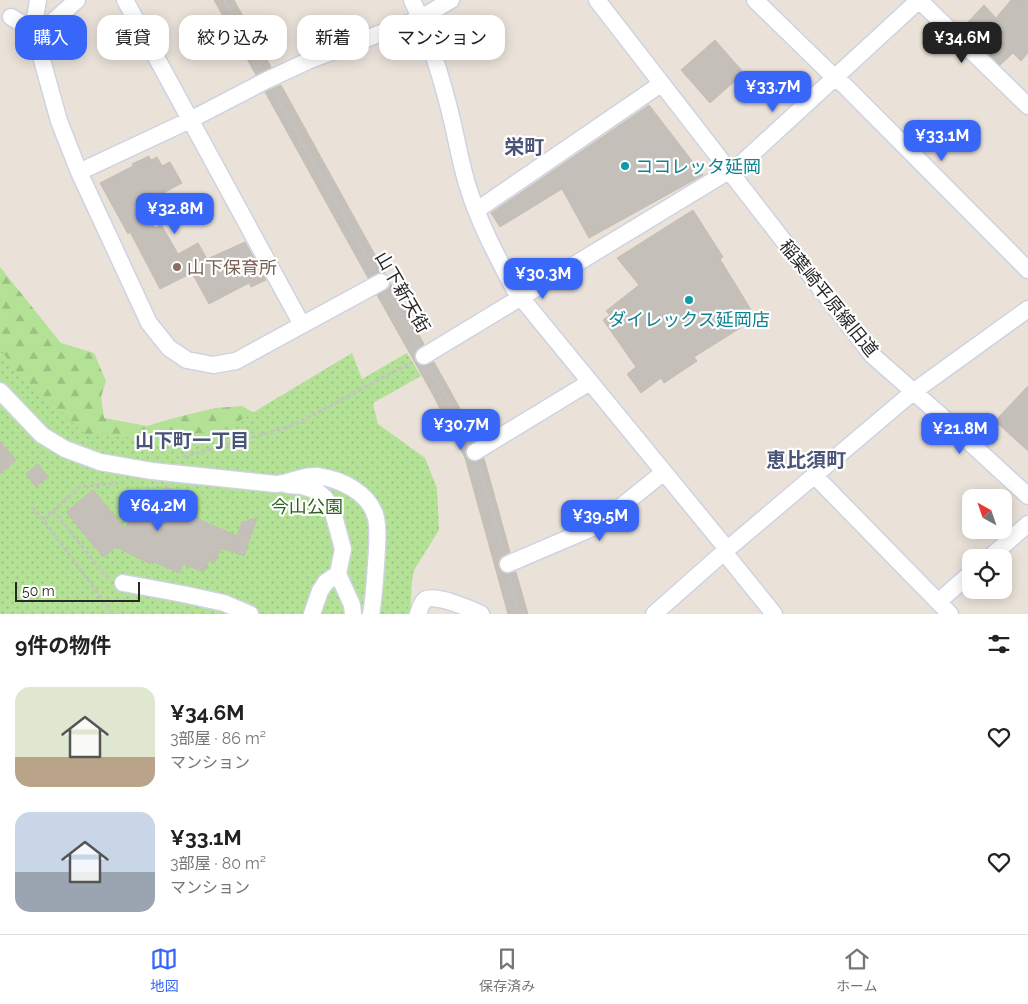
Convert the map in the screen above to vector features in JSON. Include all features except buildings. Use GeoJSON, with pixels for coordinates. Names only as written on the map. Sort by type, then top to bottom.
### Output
{"type":"FeatureCollection","features":[{"type":"Feature","properties":{"kind":"street"},"geometry":{"type":"LineString","coordinates":[[37,15],[38,0]]}},
{"type":"Feature","properties":{"kind":"street"},"geometry":{"type":"LineString","coordinates":[[58,15],[77,0]]}},
{"type":"Feature","properties":{"kind":"street"},"geometry":{"type":"LineString","coordinates":[[125,0],[302,325]]}},
{"type":"Feature","properties":{"kind":"street"},"geometry":{"type":"LineString","coordinates":[[412,0],[420,15]]}},
{"type":"Feature","properties":{"kind":"street"},"geometry":{"type":"LineString","coordinates":[[426,15],[450,0]]}},
{"type":"Feature","properties":{"kind":"street","name":"稲葉崎平原線旧道"},"geometry":{"type":"LineString","coordinates":[[597,0],[872,355],[1028,496]]}},
{"type":"Feature","properties":{"kind":"street"},"geometry":{"type":"LineString","coordinates":[[755,0],[844,85],[1028,270]]}},
{"type":"Feature","properties":{"kind":"street"},"geometry":{"type":"LineString","coordinates":[[424,356],[742,163],[919,0],[1028,106]]}},
{"type":"Feature","properties":{"kind":"street"},"geometry":{"type":"LineString","coordinates":[[11,17],[15,19]]}},
{"type":"Feature","properties":{"kind":"street"},"geometry":{"type":"LineString","coordinates":[[79,172],[190,120],[310,60],[379,34]]}},
{"type":"Feature","properties":{"kind":"street"},"geometry":{"type":"LineString","coordinates":[[42,60],[59,121],[79,172],[150,322],[169,348],[187,360],[213,365],[236,361],[381,282]]}},
{"type":"Feature","properties":{"kind":"street"},"geometry":{"type":"LineString","coordinates":[[436,60],[468,187],[492,245],[514,288],[664,472],[774,614]]}},
{"type":"Feature","properties":{"kind":"street"},"geometry":{"type":"LineString","coordinates":[[477,210],[661,84]]}},
{"type":"Feature","properties":{"kind":"street"},"geometry":{"type":"LineString","coordinates":[[654,614],[725,551],[913,392],[1028,308]]}},
{"type":"Feature","properties":{"kind":"street"},"geometry":{"type":"LineString","coordinates":[[475,452],[590,382]]}},
{"type":"Feature","properties":{"kind":"street"},"geometry":{"type":"LineString","coordinates":[[0,391],[42,435],[65,449],[100,462],[152,471],[284,484],[317,491],[325,498],[333,512],[343,549],[338,574],[352,605],[353,614]]}},
{"type":"Feature","properties":{"kind":"street"},"geometry":{"type":"LineString","coordinates":[[508,564],[597,526],[664,472]]}},
{"type":"Feature","properties":{"kind":"street"},"geometry":{"type":"LineString","coordinates":[[814,475],[950,614]]}},
{"type":"Feature","properties":{"kind":"street"},"geometry":{"type":"LineString","coordinates":[[284,484],[305,477],[316,476],[335,480],[353,488],[373,510],[377,526],[372,614]]}},
{"type":"Feature","properties":{"kind":"street"},"geometry":{"type":"LineString","coordinates":[[999,549],[1028,524]]}},
{"type":"Feature","properties":{"kind":"street"},"geometry":{"type":"LineString","coordinates":[[312,614],[320,591],[326,582],[338,574]]}},
{"type":"Feature","properties":{"kind":"street"},"geometry":{"type":"LineString","coordinates":[[938,602],[962,581]]}},
{"type":"Feature","properties":{"kind":"street"},"geometry":{"type":"LineString","coordinates":[[123,583],[224,603],[250,614]]}},
{"type":"Feature","properties":{"kind":"street"},"geometry":{"type":"LineString","coordinates":[[418,614],[421,604],[431,597],[464,606],[481,614]]}},
{"type":"Feature","properties":{"kind":"path","name":"山下新天街"},"geometry":{"type":"LineString","coordinates":[[224,0],[267,80],[424,356],[475,452],[508,564],[518,614]]}},
{"type":"Feature","properties":{"kind":"path"},"geometry":{"type":"LineString","coordinates":[[182,457],[292,426],[424,356]]}},
{"type":"Feature","properties":{"kind":"path"},"geometry":{"type":"LineString","coordinates":[[43,519],[80,487],[122,482]]}},
{"type":"Feature","properties":{"kind":"path"},"geometry":{"type":"LineString","coordinates":[[32,507],[43,519],[113,614]]}},
{"type":"Feature","properties":{"kind":"path"},"geometry":{"type":"LineString","coordinates":[[53,510],[104,574],[123,583]]}},
{"type":"Feature","properties":{"kind":"green space"},"geometry":{"type":"Polygon","coordinates":[[[0,267],[61,343],[94,353],[106,381],[101,397],[104,418],[147,426],[215,408],[242,406],[267,420],[416,561],[412,581],[410,614],[338,614],[0,418],[0,267]]]}},
{"type":"Feature","properties":{"kind":"green space","name":"今山公園"},"geometry":{"type":"Polygon","coordinates":[[[0,348],[14,369],[86,435],[154,439],[224,430],[352,353],[362,379],[407,353],[421,376],[373,403],[378,424],[425,458],[437,488],[439,530],[411,575],[407,614],[0,614],[0,348]]]}},
{"type":"Feature","properties":{"kind":"place","name":"ココレッタ延岡"},"geometry":{"type":"Point","coordinates":[625,166]}},
{"type":"Feature","properties":{"kind":"place","name":"山下保育所"},"geometry":{"type":"Point","coordinates":[177,267]}},
{"type":"Feature","properties":{"kind":"place","name":"ダイレックス延岡店"},"geometry":{"type":"Point","coordinates":[689,300]}},
{"type":"Feature","properties":{"kind":"district","name":"栄町"},"geometry":{"type":"Point","coordinates":[524,147]}},
{"type":"Feature","properties":{"kind":"district","name":"山下町一丁目"},"geometry":{"type":"Point","coordinates":[192,440]}},
{"type":"Feature","properties":{"kind":"district","name":"恵比須町"},"geometry":{"type":"Point","coordinates":[806,460]}}]}
